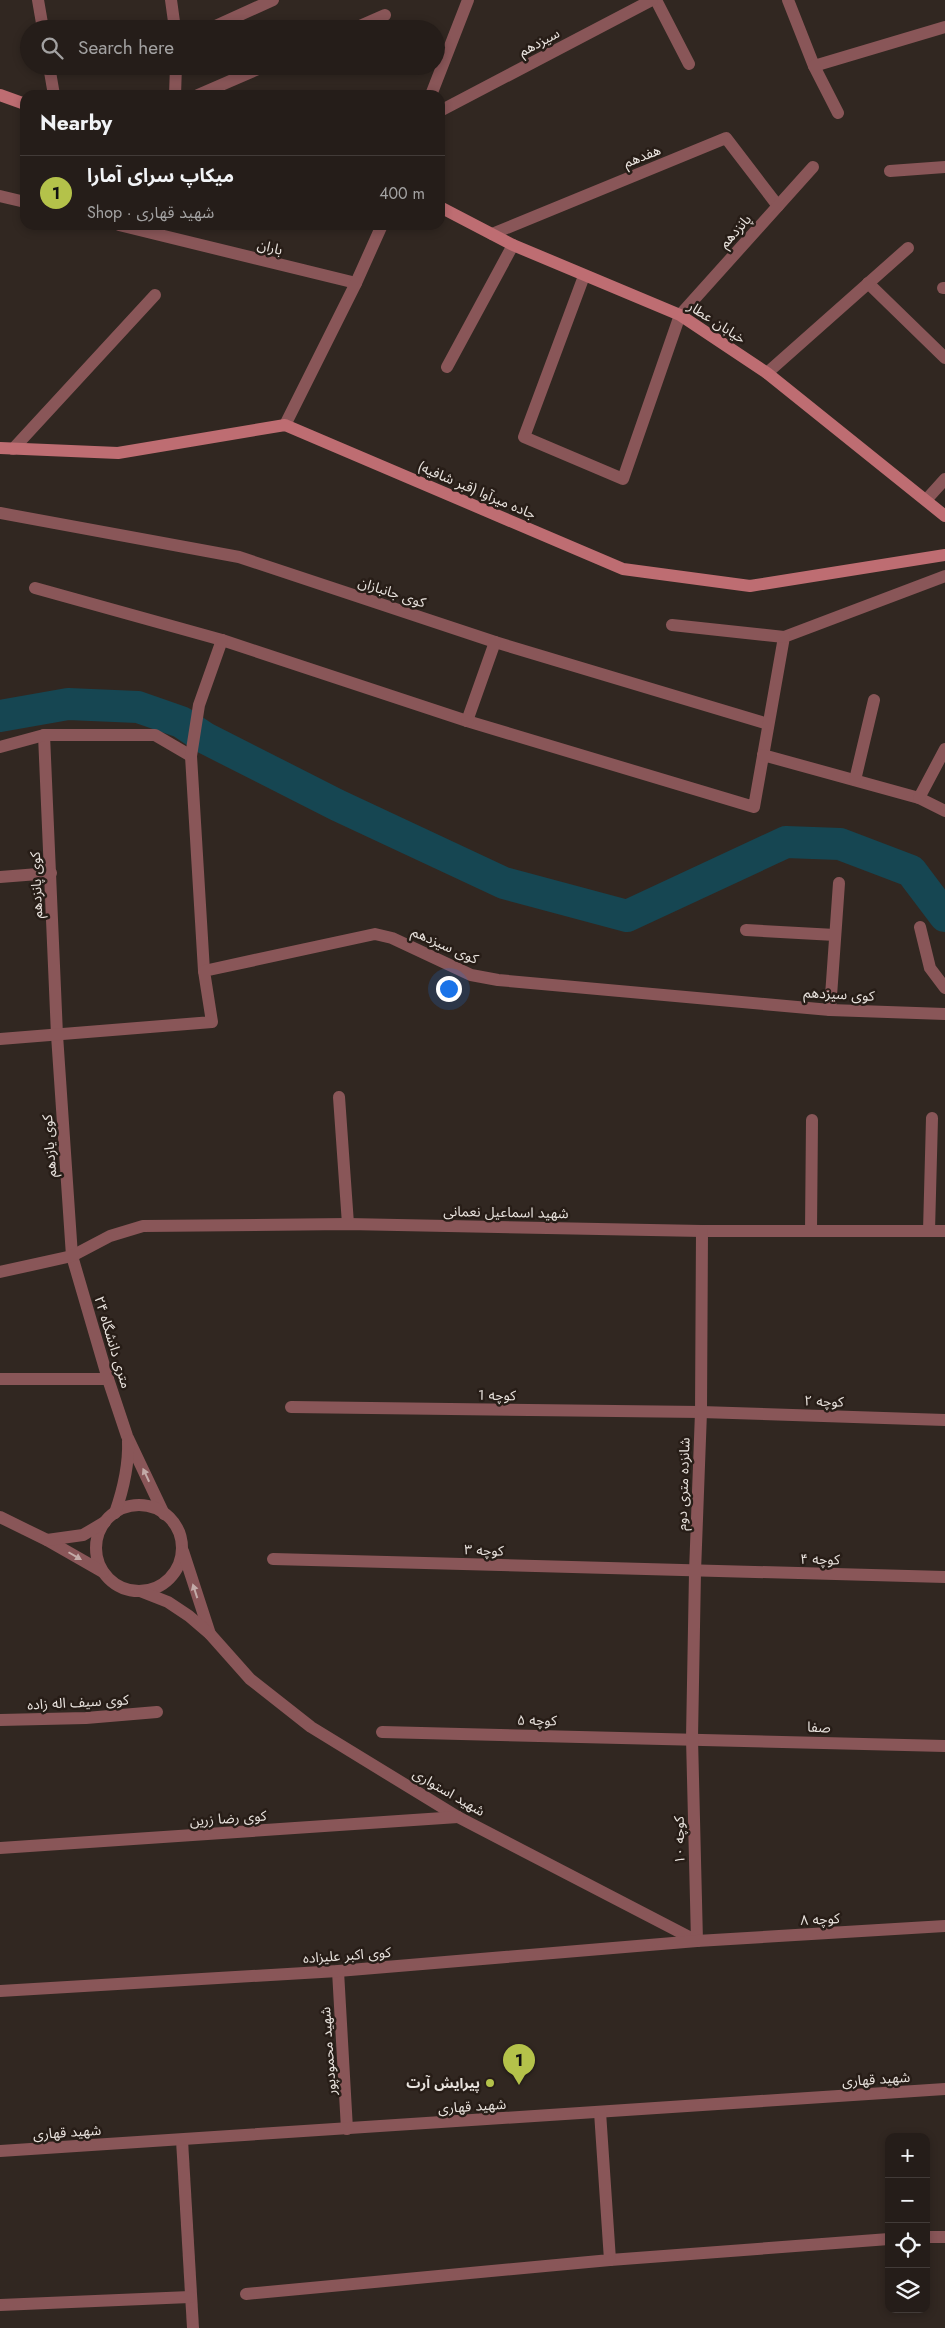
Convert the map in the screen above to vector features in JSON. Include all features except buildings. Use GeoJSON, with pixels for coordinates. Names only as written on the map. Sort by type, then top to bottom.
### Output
{"type":"FeatureCollection","features":[{"type":"Feature","properties":{"kind":"street"},"geometry":{"type":"LineString","coordinates":[[38,0],[41,20]]}},
{"type":"Feature","properties":{"kind":"street"},"geometry":{"type":"LineString","coordinates":[[171,0],[174,20]]}},
{"type":"Feature","properties":{"kind":"street"},"geometry":{"type":"LineString","coordinates":[[229,20],[273,0]]}},
{"type":"Feature","properties":{"kind":"street"},"geometry":{"type":"LineString","coordinates":[[445,59],[468,0]]}},
{"type":"Feature","properties":{"kind":"street","name":"سیزدهم"},"geometry":{"type":"LineString","coordinates":[[445,108],[652,0]]}},
{"type":"Feature","properties":{"kind":"street"},"geometry":{"type":"LineString","coordinates":[[656,0],[689,64]]}},
{"type":"Feature","properties":{"kind":"street"},"geometry":{"type":"LineString","coordinates":[[788,0],[814,66],[838,113]]}},
{"type":"Feature","properties":{"kind":"street"},"geometry":{"type":"LineString","coordinates":[[374,20],[385,15]]}},
{"type":"Feature","properties":{"kind":"street"},"geometry":{"type":"LineString","coordinates":[[814,66],[945,27]]}},
{"type":"Feature","properties":{"kind":"street"},"geometry":{"type":"LineString","coordinates":[[51,75],[53,90]]}},
{"type":"Feature","properties":{"kind":"street"},"geometry":{"type":"LineString","coordinates":[[175,90],[176,75]]}},
{"type":"Feature","properties":{"kind":"street"},"geometry":{"type":"LineString","coordinates":[[210,90],[244,75]]}},
{"type":"Feature","properties":{"kind":"street"},"geometry":{"type":"LineString","coordinates":[[433,90],[439,75]]}},
{"type":"Feature","properties":{"kind":"street"},"geometry":{"type":"LineString","coordinates":[[0,95],[20,102]]}},
{"type":"Feature","properties":{"kind":"street","name":"هفدهم"},"geometry":{"type":"LineString","coordinates":[[492,234],[726,138],[778,206]]}},
{"type":"Feature","properties":{"kind":"street","name":"پانزدهم"},"geometry":{"type":"LineString","coordinates":[[680,315],[813,167]]}},
{"type":"Feature","properties":{"kind":"street"},"geometry":{"type":"LineString","coordinates":[[890,171],[945,168]]}},
{"type":"Feature","properties":{"kind":"street"},"geometry":{"type":"LineString","coordinates":[[0,196],[20,201]]}},
{"type":"Feature","properties":{"kind":"street","name":"خیابان عطار"},"geometry":{"type":"LineString","coordinates":[[445,210],[513,245],[680,315],[767,372],[927,499],[945,516]]}},
{"type":"Feature","properties":{"kind":"street","name":"باران"},"geometry":{"type":"LineString","coordinates":[[139,230],[356,283]]}},
{"type":"Feature","properties":{"kind":"street"},"geometry":{"type":"LineString","coordinates":[[6,448],[118,453],[285,425],[356,283],[380,230]]}},
{"type":"Feature","properties":{"kind":"street"},"geometry":{"type":"LineString","coordinates":[[447,366],[513,245]]}},
{"type":"Feature","properties":{"kind":"street"},"geometry":{"type":"LineString","coordinates":[[767,372],[908,248]]}},
{"type":"Feature","properties":{"kind":"street"},"geometry":{"type":"LineString","coordinates":[[584,276],[524,437],[623,479],[680,315]]}},
{"type":"Feature","properties":{"kind":"street"},"geometry":{"type":"LineString","coordinates":[[868,283],[945,358]]}},
{"type":"Feature","properties":{"kind":"street"},"geometry":{"type":"LineString","coordinates":[[6,448],[155,295]]}},
{"type":"Feature","properties":{"kind":"street","name":"جاده میرآوا (قبر شافیه)"},"geometry":{"type":"LineString","coordinates":[[285,425],[623,568],[750,586],[945,555]]}},
{"type":"Feature","properties":{"kind":"street"},"geometry":{"type":"LineString","coordinates":[[927,499],[945,480]]}},
{"type":"Feature","properties":{"kind":"street","name":"کوی جانبازان"},"geometry":{"type":"LineString","coordinates":[[0,513],[239,557],[495,642],[768,724]]}},
{"type":"Feature","properties":{"kind":"street"},"geometry":{"type":"LineString","coordinates":[[672,625],[784,637],[945,576]]}},
{"type":"Feature","properties":{"kind":"street"},"geometry":{"type":"LineString","coordinates":[[34,588],[222,640],[467,721],[754,807],[784,637]]}},
{"type":"Feature","properties":{"kind":"street"},"geometry":{"type":"LineString","coordinates":[[0,1039],[212,1022],[204,971],[191,756],[200,705],[222,640]]}},
{"type":"Feature","properties":{"kind":"street"},"geometry":{"type":"LineString","coordinates":[[467,721],[495,642]]}},
{"type":"Feature","properties":{"kind":"street"},"geometry":{"type":"LineString","coordinates":[[855,780],[874,700]]}},
{"type":"Feature","properties":{"kind":"street"},"geometry":{"type":"LineString","coordinates":[[0,747],[44,735],[155,735],[191,756]]}},
{"type":"Feature","properties":{"kind":"street","name":"کوی پانزدهم"},"geometry":{"type":"LineString","coordinates":[[44,735],[57,1035]]}},
{"type":"Feature","properties":{"kind":"street"},"geometry":{"type":"LineString","coordinates":[[919,798],[945,749]]}},
{"type":"Feature","properties":{"kind":"street"},"geometry":{"type":"LineString","coordinates":[[763,755],[919,798],[945,811]]}},
{"type":"Feature","properties":{"kind":"street"},"geometry":{"type":"LineString","coordinates":[[0,878],[51,873]]}},
{"type":"Feature","properties":{"kind":"street"},"geometry":{"type":"LineString","coordinates":[[830,1010],[839,883]]}},
{"type":"Feature","properties":{"kind":"street"},"geometry":{"type":"LineString","coordinates":[[920,927],[930,968],[945,988]]}},
{"type":"Feature","properties":{"kind":"street"},"geometry":{"type":"LineString","coordinates":[[746,930],[835,935]]}},
{"type":"Feature","properties":{"kind":"street","name":"کوی سیزدهم"},"geometry":{"type":"LineString","coordinates":[[204,971],[375,934],[392,938],[471,975],[498,980],[830,1010],[945,1014]]}},
{"type":"Feature","properties":{"kind":"street","name":"کوی یازدهم"},"geometry":{"type":"LineString","coordinates":[[57,1035],[72,1256]]}},
{"type":"Feature","properties":{"kind":"street"},"geometry":{"type":"LineString","coordinates":[[339,1097],[348,1224]]}},
{"type":"Feature","properties":{"kind":"street"},"geometry":{"type":"LineString","coordinates":[[929,1231],[932,1118]]}},
{"type":"Feature","properties":{"kind":"street"},"geometry":{"type":"LineString","coordinates":[[811,1231],[812,1120]]}},
{"type":"Feature","properties":{"kind":"street","name":"شهید اسماعیل نعمانی"},"geometry":{"type":"LineString","coordinates":[[0,1272],[72,1256],[110,1236],[143,1226],[348,1224],[702,1231],[945,1231]]}},
{"type":"Feature","properties":{"kind":"street","name":"شانزده متری دوم"},"geometry":{"type":"LineString","coordinates":[[692,1738],[695,1572],[701,1412],[702,1231]]}},
{"type":"Feature","properties":{"kind":"street","name":"۲۴ متری دانشگاه"},"geometry":{"type":"LineString","coordinates":[[72,1256],[108,1380],[128,1436],[164,1514]]}},
{"type":"Feature","properties":{"kind":"street"},"geometry":{"type":"LineString","coordinates":[[0,1379],[108,1380]]}},
{"type":"Feature","properties":{"kind":"street","name":"کوچه 1"},"geometry":{"type":"LineString","coordinates":[[292,1407],[701,1412]]}},
{"type":"Feature","properties":{"kind":"street","name":"کوچه ۲"},"geometry":{"type":"LineString","coordinates":[[701,1412],[945,1420]]}},
{"type":"Feature","properties":{"kind":"street","name":"۲۴ متری دانشگاه"},"geometry":{"type":"LineString","coordinates":[[115,1513],[122,1492],[128,1436]]}},
{"type":"Feature","properties":{"kind":"street"},"geometry":{"type":"LineString","coordinates":[[0,1517],[47,1540],[103,1572],[113,1582],[126,1589],[140,1592],[154,1589],[166,1582],[175,1572],[180,1560],[182,1547],[180,1534],[174,1523],[164,1514],[153,1508],[140,1506],[126,1507],[83,1535],[47,1540]]}},
{"type":"Feature","properties":{"kind":"street"},"geometry":{"type":"LineString","coordinates":[[103,1572],[97,1559],[96,1546],[99,1533],[105,1522]]}},
{"type":"Feature","properties":{"kind":"street","name":"شهید استواری"},"geometry":{"type":"LineString","coordinates":[[182,1547],[210,1634]]}},
{"type":"Feature","properties":{"kind":"street","name":"کوچه ۳"},"geometry":{"type":"LineString","coordinates":[[273,1559],[695,1572]]}},
{"type":"Feature","properties":{"kind":"street","name":"کوچه ۴"},"geometry":{"type":"LineString","coordinates":[[695,1572],[945,1577]]}},
{"type":"Feature","properties":{"kind":"street","name":"شهید استواری"},"geometry":{"type":"LineString","coordinates":[[140,1592],[168,1602],[210,1634],[250,1679],[311,1728],[458,1817],[697,1941]]}},
{"type":"Feature","properties":{"kind":"street","name":"کوی سیف اله زاده"},"geometry":{"type":"LineString","coordinates":[[0,1720],[86,1718],[157,1712]]}},
{"type":"Feature","properties":{"kind":"street","name":"کوچه ۵"},"geometry":{"type":"LineString","coordinates":[[382,1732],[692,1738]]}},
{"type":"Feature","properties":{"kind":"street","name":"صفا"},"geometry":{"type":"LineString","coordinates":[[692,1738],[945,1746]]}},
{"type":"Feature","properties":{"kind":"street","name":"کوچه ۱۰"},"geometry":{"type":"LineString","coordinates":[[692,1738],[697,1941]]}},
{"type":"Feature","properties":{"kind":"street","name":"کوی رضا زرین"},"geometry":{"type":"LineString","coordinates":[[0,1848],[458,1817]]}},
{"type":"Feature","properties":{"kind":"street","name":"کوچه ۸"},"geometry":{"type":"LineString","coordinates":[[697,1941],[945,1926]]}},
{"type":"Feature","properties":{"kind":"street","name":"کوی اکبر علیزاده"},"geometry":{"type":"LineString","coordinates":[[0,1992],[338,1971],[697,1941]]}},
{"type":"Feature","properties":{"kind":"street","name":"شهید محمودپور"},"geometry":{"type":"LineString","coordinates":[[338,1971],[347,2129]]}},
{"type":"Feature","properties":{"kind":"street","name":"شهید قهاری"},"geometry":{"type":"LineString","coordinates":[[0,2151],[945,2089]]}},
{"type":"Feature","properties":{"kind":"street"},"geometry":{"type":"LineString","coordinates":[[600,2112],[610,2260]]}},
{"type":"Feature","properties":{"kind":"street"},"geometry":{"type":"LineString","coordinates":[[182,2140],[193,2328]]}},
{"type":"Feature","properties":{"kind":"street"},"geometry":{"type":"LineString","coordinates":[[930,2237],[945,2237]]}},
{"type":"Feature","properties":{"kind":"street"},"geometry":{"type":"LineString","coordinates":[[246,2294],[610,2260],[885,2239]]}},
{"type":"Feature","properties":{"kind":"street"},"geometry":{"type":"LineString","coordinates":[[0,2305],[190,2296]]}},
{"type":"Feature","properties":{"kind":"waterway"},"geometry":{"type":"LineString","coordinates":[[0,716],[68,704],[138,707],[181,722],[205,738],[337,805],[504,883],[627,916],[786,842],[840,844],[911,871],[945,916]]}},
{"type":"Feature","properties":{"kind":"place","name":"پیرایش آرت"},"geometry":{"type":"Point","coordinates":[490,2083]}},
{"type":"Feature","properties":{"kind":"place","name":"میکاپ سرای آمارا"},"geometry":{"type":"Point","coordinates":[519,2085]}}]}
